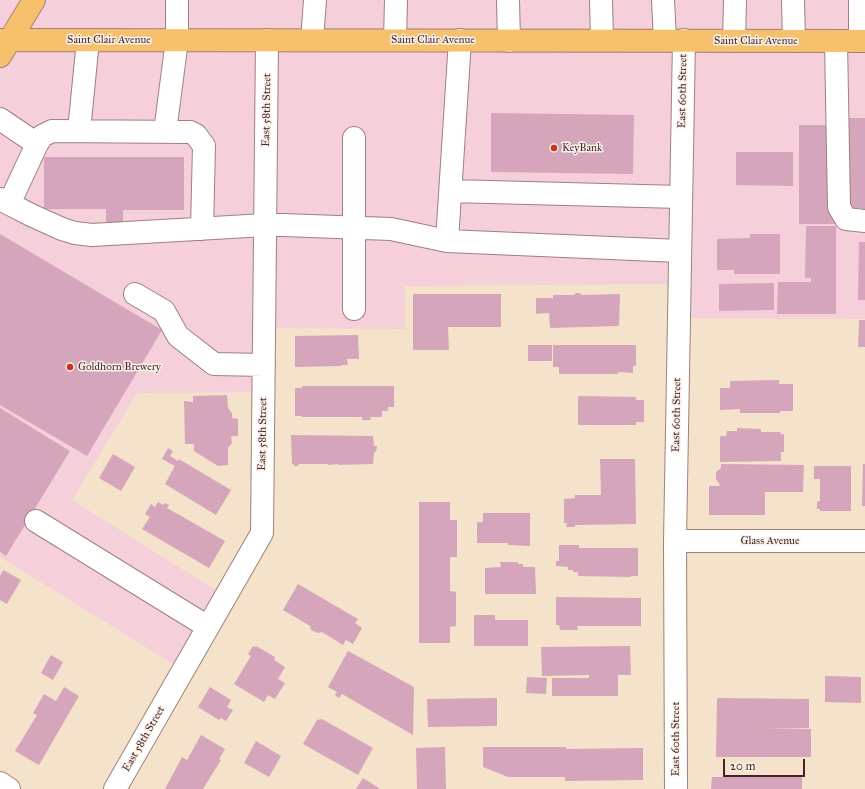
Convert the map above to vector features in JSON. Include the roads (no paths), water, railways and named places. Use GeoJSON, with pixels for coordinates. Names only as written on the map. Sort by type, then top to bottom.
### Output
{"type":"FeatureCollection","features":[{"type":"Feature","properties":{"kind":"main road"},"geometry":{"type":"LineString","coordinates":[[3,46],[34,0]]}},
{"type":"Feature","properties":{"kind":"main road","name":"Saint Clair Avenue"},"geometry":{"type":"LineString","coordinates":[[3,46],[88,40],[862,41]]}},
{"type":"Feature","properties":{"kind":"street"},"geometry":{"type":"LineString","coordinates":[[165,132],[177,40],[177,0]]}},
{"type":"Feature","properties":{"kind":"street"},"geometry":{"type":"LineString","coordinates":[[312,40],[315,0]]}},
{"type":"Feature","properties":{"kind":"street"},"geometry":{"type":"LineString","coordinates":[[395,40],[396,0]]}},
{"type":"Feature","properties":{"kind":"street"},"geometry":{"type":"LineString","coordinates":[[508,0],[509,41]]}},
{"type":"Feature","properties":{"kind":"street"},"geometry":{"type":"LineString","coordinates":[[601,0],[602,40]]}},
{"type":"Feature","properties":{"kind":"street","name":"East 60th Street"},"geometry":{"type":"LineString","coordinates":[[663,0],[674,40],[681,197],[675,541],[676,789]]}},
{"type":"Feature","properties":{"kind":"street"},"geometry":{"type":"LineString","coordinates":[[734,40],[735,0]]}},
{"type":"Feature","properties":{"kind":"street"},"geometry":{"type":"LineString","coordinates":[[793,0],[794,41]]}},
{"type":"Feature","properties":{"kind":"street"},"geometry":{"type":"LineString","coordinates":[[860,0],[862,41]]}},
{"type":"Feature","properties":{"kind":"street"},"geometry":{"type":"LineString","coordinates":[[79,131],[88,40]]}},
{"type":"Feature","properties":{"kind":"street","name":"East 58th Street"},"geometry":{"type":"LineString","coordinates":[[115,789],[262,533],[267,40]]}},
{"type":"Feature","properties":{"kind":"street"},"geometry":{"type":"LineString","coordinates":[[447,241],[460,40]]}},
{"type":"Feature","properties":{"kind":"street"},"geometry":{"type":"LineString","coordinates":[[836,41],[839,207],[846,219],[865,221]]}},
{"type":"Feature","properties":{"kind":"street"},"geometry":{"type":"LineString","coordinates":[[0,119],[37,144]]}},
{"type":"Feature","properties":{"kind":"street"},"geometry":{"type":"LineString","coordinates":[[202,229],[204,146],[196,135],[190,132],[52,131],[42,136],[4,202],[62,229],[92,235],[202,229],[265,225],[391,229],[447,241],[680,251]]}},
{"type":"Feature","properties":{"kind":"street"},"geometry":{"type":"LineString","coordinates":[[354,138],[354,309]]}},
{"type":"Feature","properties":{"kind":"street"},"geometry":{"type":"LineString","coordinates":[[451,191],[681,197]]}},
{"type":"Feature","properties":{"kind":"street"},"geometry":{"type":"LineString","coordinates":[[135,294],[164,311],[178,336],[214,364],[264,365]]}},
{"type":"Feature","properties":{"kind":"street"},"geometry":{"type":"LineString","coordinates":[[36,521],[208,627]]}},
{"type":"Feature","properties":{"kind":"street","name":"Glass Avenue"},"geometry":{"type":"LineString","coordinates":[[675,541],[865,541]]}},
{"type":"Feature","properties":{"kind":"street"},"geometry":{"type":"LineString","coordinates":[[0,784],[9,789]]}},
{"type":"Feature","properties":{"kind":"place","name":"KeyBank"},"geometry":{"type":"Point","coordinates":[554,148]}},
{"type":"Feature","properties":{"kind":"place","name":"Goldhorn Brewery"},"geometry":{"type":"Point","coordinates":[70,367]}}]}
